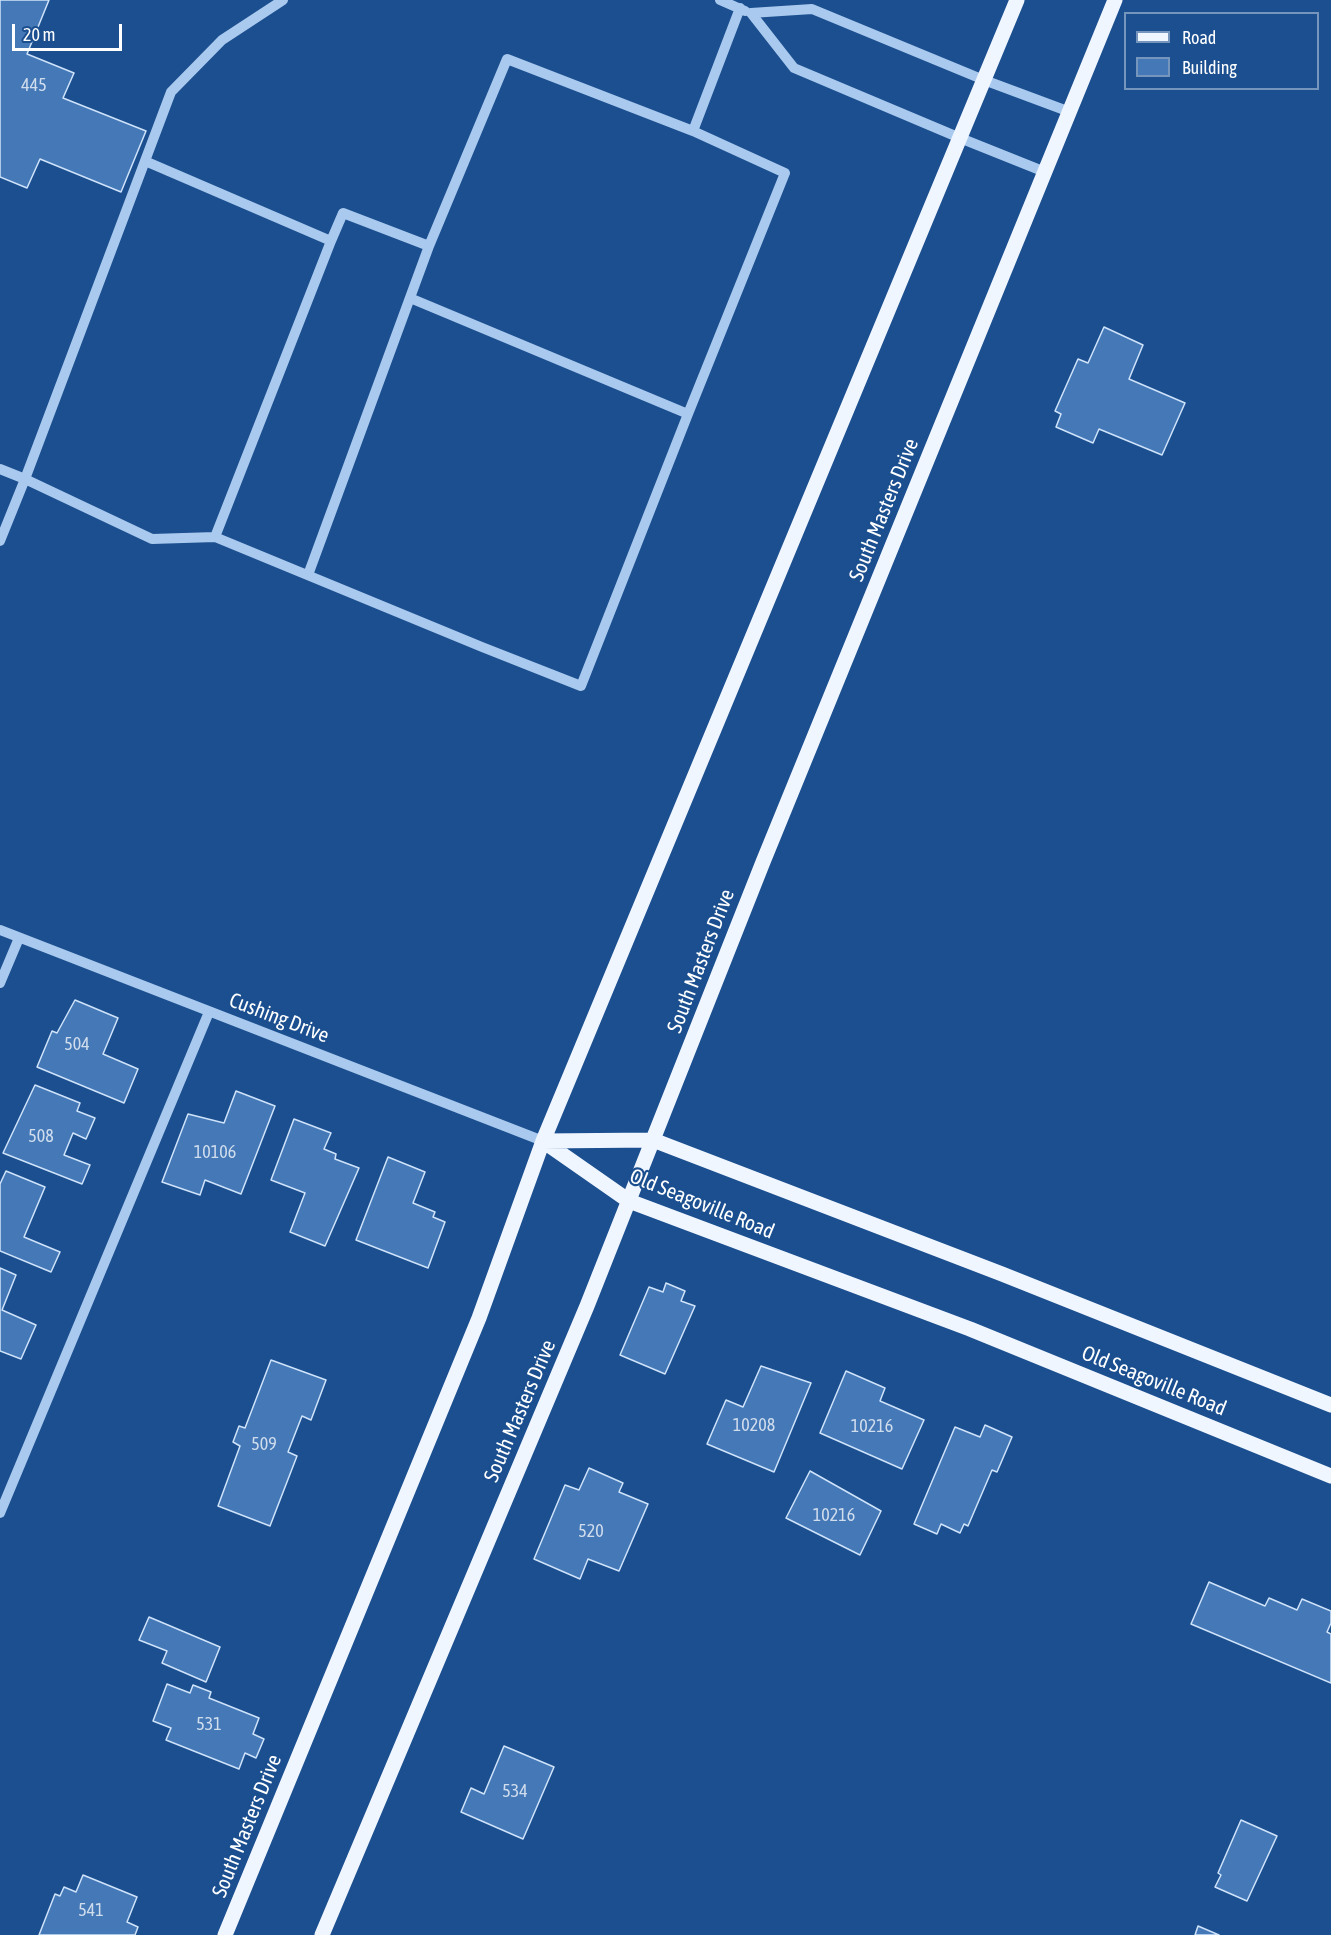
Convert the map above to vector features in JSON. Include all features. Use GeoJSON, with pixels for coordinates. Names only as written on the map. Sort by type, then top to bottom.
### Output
{"type":"FeatureCollection","features":[{"type":"Feature","properties":{"kind":"main road","name":"South Masters Drive"},"geometry":{"type":"LineString","coordinates":[[225,1935],[479,1317],[543,1141],[1017,0]]}},
{"type":"Feature","properties":{"kind":"main road","name":"South Masters Drive"},"geometry":{"type":"LineString","coordinates":[[322,1935],[629,1201],[763,862],[1115,0]]}},
{"type":"Feature","properties":{"kind":"main road","name":"Old Seagoville Road"},"geometry":{"type":"LineString","coordinates":[[543,1141],[653,1140],[1002,1274],[1331,1405]]}},
{"type":"Feature","properties":{"kind":"main road","name":"Old Seagoville Road"},"geometry":{"type":"LineString","coordinates":[[543,1141],[629,1201],[970,1329],[1331,1476]]}},
{"type":"Feature","properties":{"kind":"street"},"geometry":{"type":"LineString","coordinates":[[0,541],[26,479],[171,92],[222,40],[283,0]]}},
{"type":"Feature","properties":{"kind":"street"},"geometry":{"type":"LineString","coordinates":[[720,0],[751,13],[794,68],[1045,172]]}},
{"type":"Feature","properties":{"kind":"street"},"geometry":{"type":"LineString","coordinates":[[693,131],[740,8]]}},
{"type":"Feature","properties":{"kind":"street"},"geometry":{"type":"LineString","coordinates":[[751,13],[812,9],[984,80],[1070,112]]}},
{"type":"Feature","properties":{"kind":"street"},"geometry":{"type":"LineString","coordinates":[[0,469],[152,539],[215,537],[308,575],[581,686],[785,173],[693,131],[507,59],[429,246],[308,575]]}},
{"type":"Feature","properties":{"kind":"street"},"geometry":{"type":"LineString","coordinates":[[145,161],[332,241]]}},
{"type":"Feature","properties":{"kind":"street"},"geometry":{"type":"LineString","coordinates":[[215,537],[343,213],[429,246]]}},
{"type":"Feature","properties":{"kind":"street"},"geometry":{"type":"LineString","coordinates":[[410,298],[688,414]]}},
{"type":"Feature","properties":{"kind":"street","name":"Cushing Drive"},"geometry":{"type":"LineString","coordinates":[[0,930],[543,1141]]}},
{"type":"Feature","properties":{"kind":"street"},"geometry":{"type":"LineString","coordinates":[[0,983],[19,938]]}},
{"type":"Feature","properties":{"kind":"street"},"geometry":{"type":"LineString","coordinates":[[0,1513],[209,1012]]}},
{"type":"Feature","properties":{"kind":"building"},"geometry":{"type":"Polygon","coordinates":[[[0,0],[49,0],[27,54],[74,73],[63,98],[146,131],[121,192],[40,159],[27,188],[0,177],[0,0]]]}},
{"type":"Feature","properties":{"kind":"building"},"geometry":{"type":"Polygon","coordinates":[[[1104,327],[1143,345],[1129,379],[1185,403],[1162,455],[1099,429],[1093,443],[1056,427],[1061,414],[1055,411],[1078,359],[1088,363],[1104,327]]]}},
{"type":"Feature","properties":{"kind":"building"},"geometry":{"type":"Polygon","coordinates":[[[75,1000],[118,1018],[103,1054],[138,1069],[124,1103],[37,1067],[52,1031],[57,1033],[75,1000]]]}},
{"type":"Feature","properties":{"kind":"building"},"geometry":{"type":"Polygon","coordinates":[[[35,1085],[80,1103],[77,1111],[95,1118],[86,1139],[73,1133],[64,1155],[90,1165],[82,1184],[3,1153],[35,1085]]]}},
{"type":"Feature","properties":{"kind":"building"},"geometry":{"type":"Polygon","coordinates":[[[236,1091],[275,1106],[241,1194],[205,1180],[200,1195],[162,1182],[188,1114],[224,1123],[236,1091]]]}},
{"type":"Feature","properties":{"kind":"building"},"geometry":{"type":"Polygon","coordinates":[[[294,1119],[331,1133],[324,1149],[336,1154],[335,1159],[359,1168],[325,1246],[290,1232],[305,1193],[271,1180],[294,1119]]]}},
{"type":"Feature","properties":{"kind":"building"},"geometry":{"type":"Polygon","coordinates":[[[388,1157],[425,1172],[413,1203],[435,1212],[433,1217],[445,1222],[428,1268],[356,1240],[388,1157]]]}},
{"type":"Feature","properties":{"kind":"building"},"geometry":{"type":"Polygon","coordinates":[[[6,1171],[45,1187],[24,1237],[60,1252],[51,1272],[0,1251],[0,1184],[6,1171]]]}},
{"type":"Feature","properties":{"kind":"building"},"geometry":{"type":"Polygon","coordinates":[[[0,1268],[16,1275],[2,1310],[36,1325],[21,1359],[0,1351],[0,1268]]]}},
{"type":"Feature","properties":{"kind":"building"},"geometry":{"type":"Polygon","coordinates":[[[666,1283],[685,1291],[681,1301],[695,1306],[665,1374],[620,1355],[649,1287],[663,1292],[666,1283]]]}},
{"type":"Feature","properties":{"kind":"building"},"geometry":{"type":"Polygon","coordinates":[[[271,1360],[326,1380],[311,1420],[302,1416],[288,1452],[297,1456],[270,1526],[218,1506],[240,1446],[233,1442],[239,1426],[245,1428],[271,1360]]]}},
{"type":"Feature","properties":{"kind":"building"},"geometry":{"type":"Polygon","coordinates":[[[761,1366],[811,1383],[774,1472],[707,1444],[726,1400],[743,1407],[761,1366]]]}},
{"type":"Feature","properties":{"kind":"building"},"geometry":{"type":"Polygon","coordinates":[[[846,1371],[885,1388],[880,1401],[924,1420],[902,1469],[820,1433],[846,1371]]]}},
{"type":"Feature","properties":{"kind":"building"},"geometry":{"type":"Polygon","coordinates":[[[985,1425],[1012,1437],[997,1472],[992,1470],[968,1526],[964,1524],[960,1533],[941,1524],[937,1534],[914,1524],[955,1427],[980,1437],[985,1425]]]}},
{"type":"Feature","properties":{"kind":"building"},"geometry":{"type":"Polygon","coordinates":[[[589,1468],[623,1483],[619,1492],[648,1504],[619,1571],[588,1559],[580,1579],[534,1559],[565,1485],[579,1490],[589,1468]]]}},
{"type":"Feature","properties":{"kind":"building"},"geometry":{"type":"Polygon","coordinates":[[[810,1471],[881,1511],[860,1555],[786,1518],[810,1471]]]}},
{"type":"Feature","properties":{"kind":"building"},"geometry":{"type":"Polygon","coordinates":[[[1209,1582],[1265,1606],[1269,1598],[1297,1610],[1302,1599],[1331,1611],[1331,1623],[1327,1632],[1331,1634],[1331,1683],[1191,1624],[1209,1582]]]}},
{"type":"Feature","properties":{"kind":"building"},"geometry":{"type":"Polygon","coordinates":[[[149,1617],[220,1647],[206,1682],[162,1663],[167,1651],[139,1640],[149,1617]]]}},
{"type":"Feature","properties":{"kind":"building"},"geometry":{"type":"Polygon","coordinates":[[[167,1684],[190,1693],[193,1685],[211,1692],[209,1698],[259,1718],[253,1734],[264,1739],[256,1758],[245,1753],[239,1769],[166,1740],[171,1728],[153,1721],[167,1684]]]}},
{"type":"Feature","properties":{"kind":"building"},"geometry":{"type":"Polygon","coordinates":[[[504,1746],[554,1767],[523,1839],[461,1812],[471,1788],[484,1794],[504,1746]]]}},
{"type":"Feature","properties":{"kind":"building"},"geometry":{"type":"Polygon","coordinates":[[[1241,1820],[1277,1836],[1247,1901],[1215,1887],[1221,1875],[1218,1873],[1241,1820]]]}},
{"type":"Feature","properties":{"kind":"building"},"geometry":{"type":"Polygon","coordinates":[[[83,1875],[137,1897],[127,1922],[138,1927],[135,1935],[39,1935],[55,1894],[60,1896],[64,1887],[76,1892],[83,1875]]]}},
{"type":"Feature","properties":{"kind":"building"},"geometry":{"type":"Polygon","coordinates":[[[1198,1926],[1219,1935],[1195,1935],[1198,1926]]]}}]}
